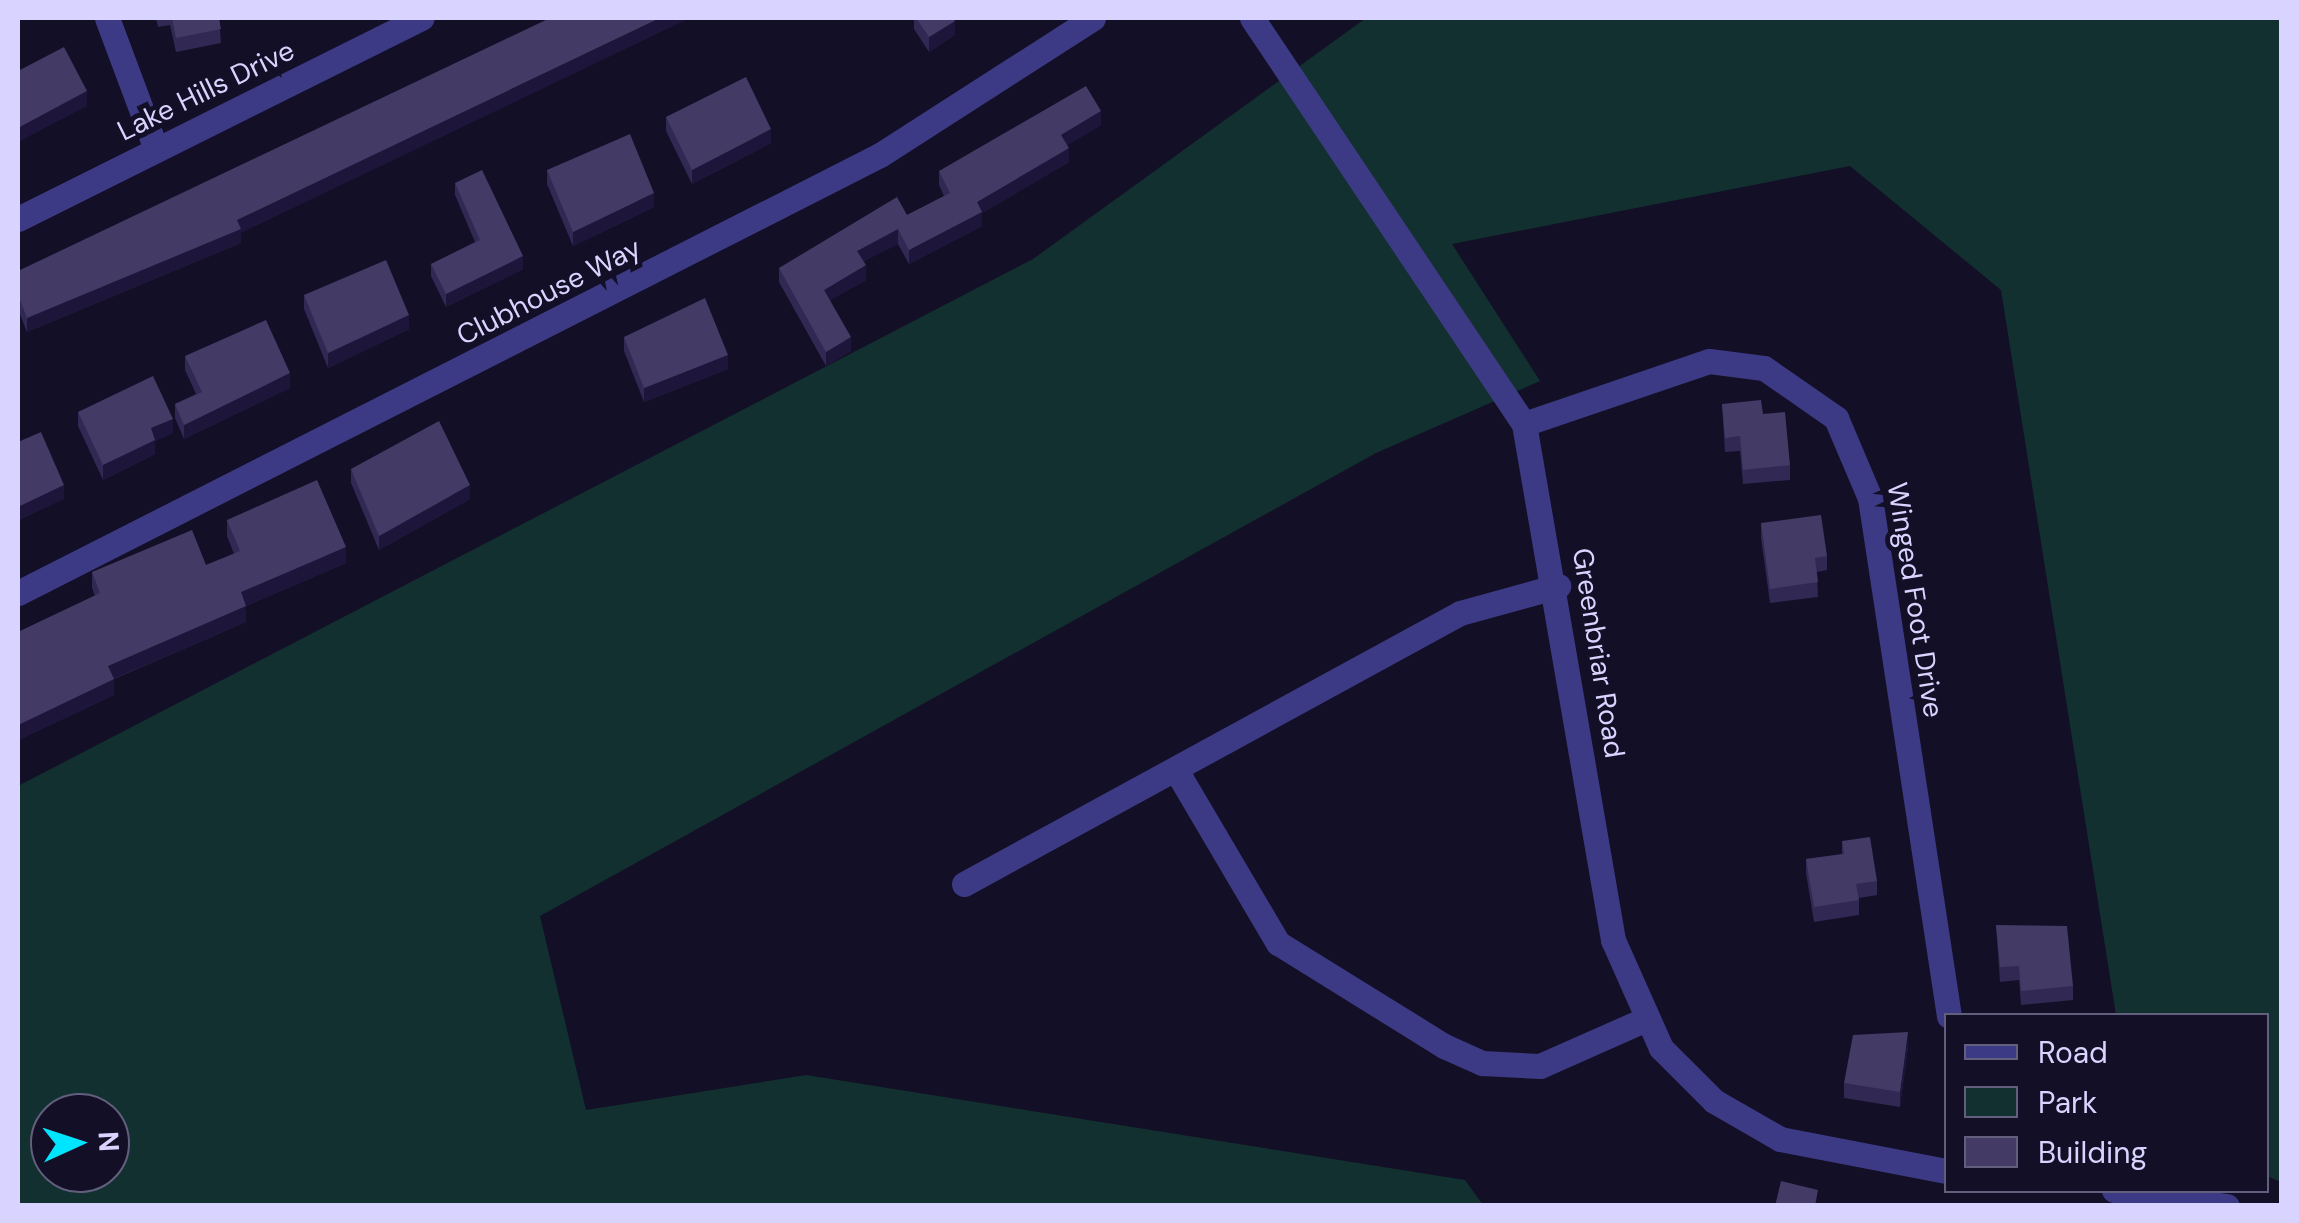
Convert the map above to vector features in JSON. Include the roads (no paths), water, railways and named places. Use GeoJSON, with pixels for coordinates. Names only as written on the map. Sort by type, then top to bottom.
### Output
{"type":"FeatureCollection","features":[{"type":"Feature","properties":{"kind":"street"},"geometry":{"type":"LineString","coordinates":[[107,18],[156,149]]}},
{"type":"Feature","properties":{"kind":"street","name":"Lake Hills Drive"},"geometry":{"type":"LineString","coordinates":[[18,219],[422,18]]}},
{"type":"Feature","properties":{"kind":"street","name":"Clubhouse Way"},"geometry":{"type":"LineString","coordinates":[[18,593],[880,155],[1092,18]]}},
{"type":"Feature","properties":{"kind":"street","name":"Greenbriar Road"},"geometry":{"type":"LineString","coordinates":[[1252,18],[1524,424],[1558,586],[1606,910],[1644,1020],[1684,1075],[1745,1121],[1816,1152],[1944,1171]]}},
{"type":"Feature","properties":{"kind":"street","name":"Winged Foot Drive"},"geometry":{"type":"LineString","coordinates":[[1524,424],[1709,361],[1764,368],[1836,418],[1870,498],[1949,1013]]}},
{"type":"Feature","properties":{"kind":"street"},"geometry":{"type":"LineString","coordinates":[[964,884],[1460,613],[1558,586]]}},
{"type":"Feature","properties":{"kind":"street"},"geometry":{"type":"LineString","coordinates":[[1176,770],[1278,943],[1444,1046],[1500,1066],[1540,1066],[1644,1020]]}},
{"type":"Feature","properties":{"kind":"street"},"geometry":{"type":"LineString","coordinates":[[2135,1193],[2227,1206]]}}]}
